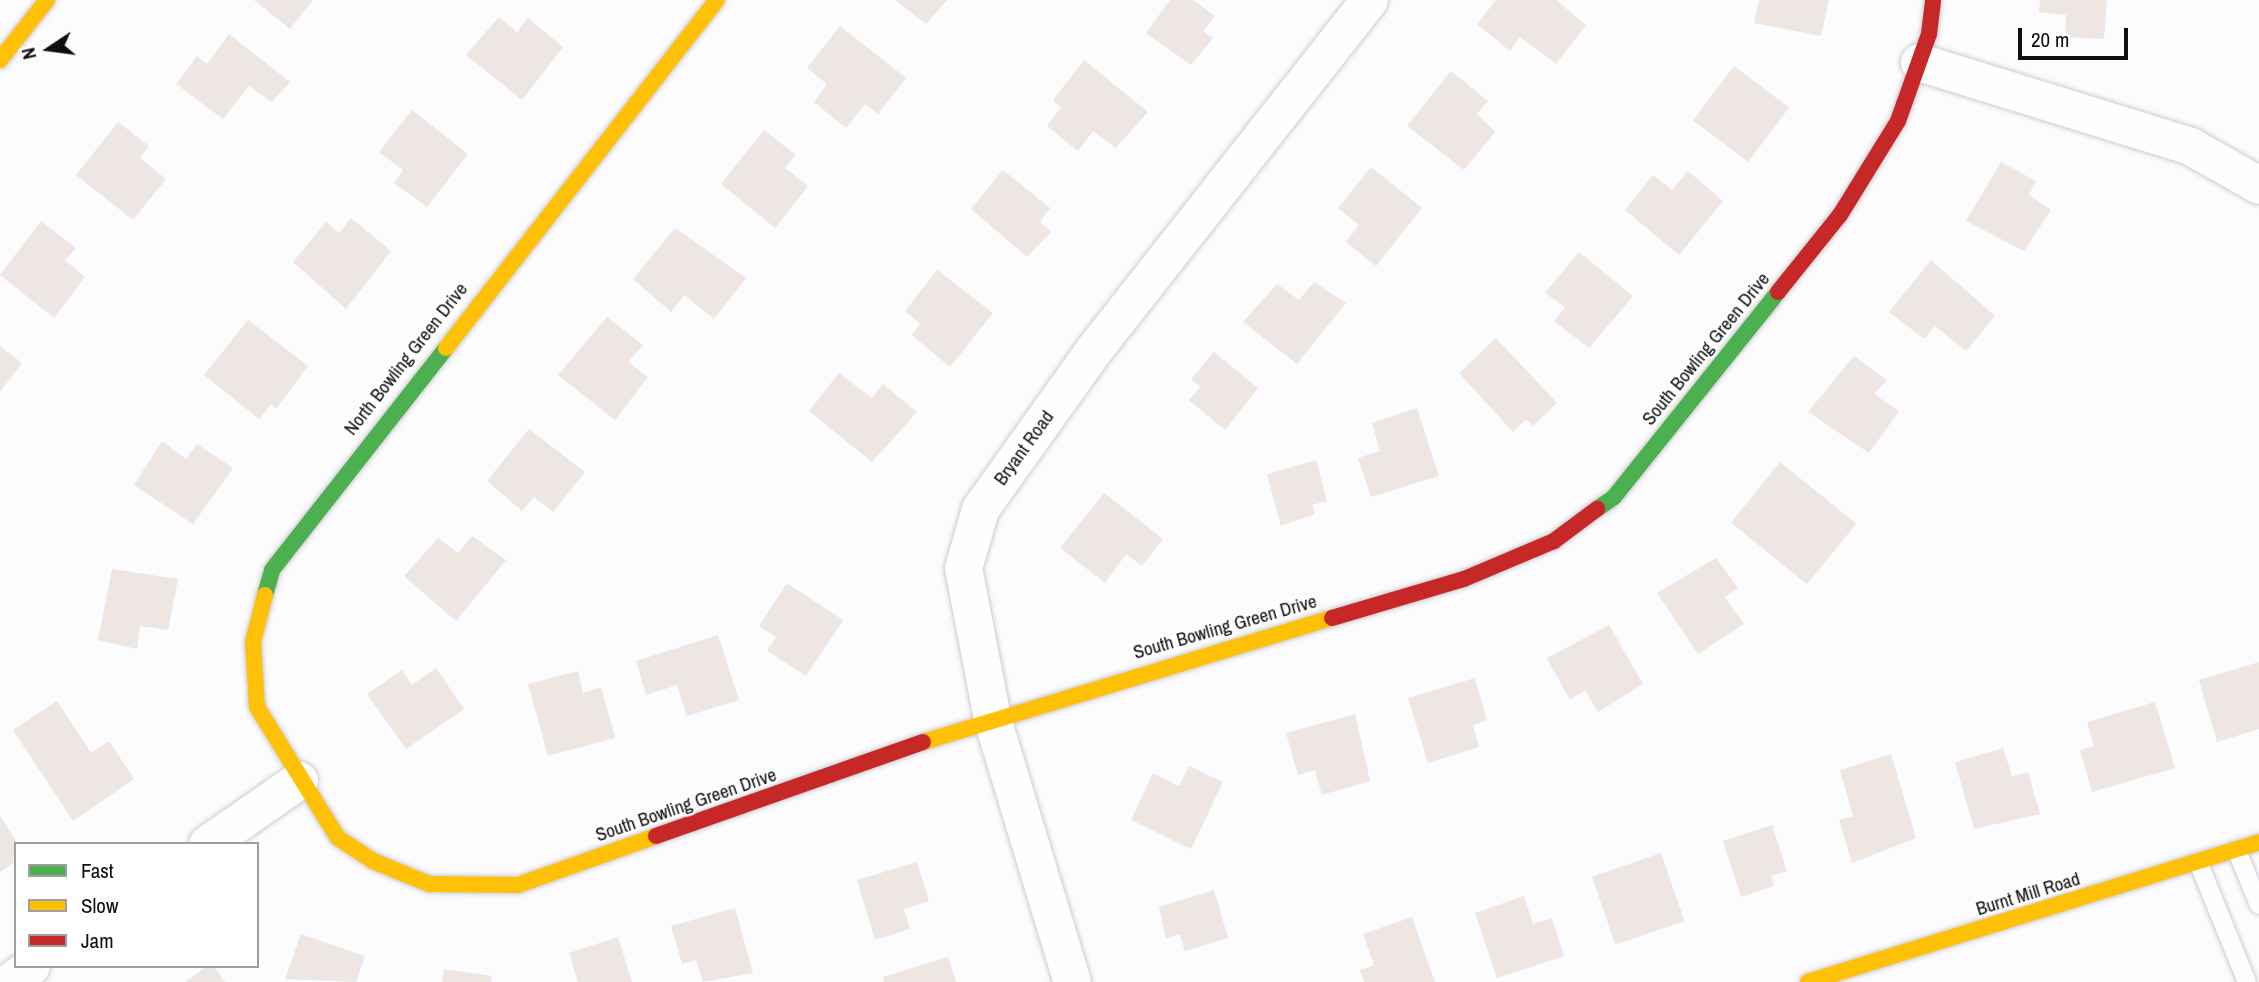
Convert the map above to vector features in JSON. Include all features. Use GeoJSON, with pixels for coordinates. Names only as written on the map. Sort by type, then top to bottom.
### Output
{"type":"FeatureCollection","features":[{"type":"Feature","properties":{"kind":"street"},"geometry":{"type":"LineString","coordinates":[[0,60],[47,0]]}},
{"type":"Feature","properties":{"kind":"street","name":"North Bowling Green Drive"},"geometry":{"type":"LineString","coordinates":[[299,780],[252,692],[253,642],[272,570],[717,0]]}},
{"type":"Feature","properties":{"kind":"street","name":"Bryant Road"},"geometry":{"type":"LineString","coordinates":[[1072,982],[992,718],[963,568],[980,509],[1095,348],[1369,0]]}},
{"type":"Feature","properties":{"kind":"street","name":"South Bowling Green Drive"},"geometry":{"type":"LineString","coordinates":[[299,780],[338,838],[373,861],[429,884],[479,888],[518,885],[992,718],[1464,579],[1554,541],[1614,498],[1840,215],[1899,121],[1919,62],[1933,0]]}},
{"type":"Feature","properties":{"kind":"street"},"geometry":{"type":"LineString","coordinates":[[1919,62],[2190,146],[2259,185]]}},
{"type":"Feature","properties":{"kind":"street"},"geometry":{"type":"LineString","coordinates":[[211,842],[299,780]]}},
{"type":"Feature","properties":{"kind":"street","name":"Burnt Mill Road"},"geometry":{"type":"LineString","coordinates":[[1808,982],[2199,864],[2259,842]]}},
{"type":"Feature","properties":{"kind":"street"},"geometry":{"type":"LineString","coordinates":[[9,982],[28,968]]}},
{"type":"Feature","properties":{"kind":"lane"},"geometry":{"type":"LineString","coordinates":[[2237,851],[2259,905]]}},
{"type":"Feature","properties":{"kind":"lane"},"geometry":{"type":"LineString","coordinates":[[2199,864],[2247,982]]}},
{"type":"Feature","properties":{"kind":"building"},"geometry":{"type":"Polygon","coordinates":[[[254,0],[313,0],[290,29],[254,0]]]}},
{"type":"Feature","properties":{"kind":"building"},"geometry":{"type":"Polygon","coordinates":[[[895,0],[947,0],[926,24],[895,0]]]}},
{"type":"Feature","properties":{"kind":"building"},"geometry":{"type":"Polygon","coordinates":[[[1170,0],[1193,0],[1215,16],[1203,31],[1213,38],[1191,65],[1146,33],[1170,0]]]}},
{"type":"Feature","properties":{"kind":"building"},"geometry":{"type":"Polygon","coordinates":[[[1496,0],[1556,0],[1586,25],[1556,64],[1520,37],[1510,51],[1477,24],[1496,0]]]}},
{"type":"Feature","properties":{"kind":"building"},"geometry":{"type":"Polygon","coordinates":[[[1759,0],[1829,0],[1821,36],[1754,23],[1759,0]]]}},
{"type":"Feature","properties":{"kind":"building"},"geometry":{"type":"Polygon","coordinates":[[[2040,0],[2107,0],[2104,39],[2065,37],[2066,15],[2039,12],[2040,0]]]}},
{"type":"Feature","properties":{"kind":"building"},"geometry":{"type":"Polygon","coordinates":[[[499,17],[517,32],[528,18],[563,47],[522,100],[466,55],[499,17]]]}},
{"type":"Feature","properties":{"kind":"building"},"geometry":{"type":"Polygon","coordinates":[[[840,26],[906,78],[878,114],[865,104],[846,128],[814,102],[827,84],[807,68],[840,26]]]}},
{"type":"Feature","properties":{"kind":"building"},"geometry":{"type":"Polygon","coordinates":[[[229,34],[290,82],[272,102],[249,86],[223,119],[176,84],[197,56],[207,64],[229,34]]]}},
{"type":"Feature","properties":{"kind":"building"},"geometry":{"type":"Polygon","coordinates":[[[1084,60],[1148,112],[1116,148],[1093,131],[1078,151],[1047,126],[1061,107],[1053,100],[1084,60]]]}},
{"type":"Feature","properties":{"kind":"building"},"geometry":{"type":"Polygon","coordinates":[[[1734,66],[1789,108],[1748,162],[1693,120],[1734,66]]]}},
{"type":"Feature","properties":{"kind":"building"},"geometry":{"type":"Polygon","coordinates":[[[1451,71],[1488,101],[1477,114],[1495,132],[1464,170],[1407,126],[1451,71]]]}},
{"type":"Feature","properties":{"kind":"building"},"geometry":{"type":"Polygon","coordinates":[[[412,110],[468,154],[427,207],[394,183],[403,170],[379,152],[412,110]]]}},
{"type":"Feature","properties":{"kind":"building"},"geometry":{"type":"Polygon","coordinates":[[[118,122],[149,146],[140,158],[166,179],[133,220],[76,175],[118,122]]]}},
{"type":"Feature","properties":{"kind":"building"},"geometry":{"type":"Polygon","coordinates":[[[764,130],[796,155],[785,168],[808,186],[775,228],[721,184],[764,130]]]}},
{"type":"Feature","properties":{"kind":"building"},"geometry":{"type":"Polygon","coordinates":[[[2001,162],[2036,181],[2029,195],[2051,210],[2024,251],[1966,221],[2001,162]]]}},
{"type":"Feature","properties":{"kind":"building"},"geometry":{"type":"Polygon","coordinates":[[[1371,167],[1422,208],[1376,266],[1346,242],[1359,225],[1338,208],[1371,167]]]}},
{"type":"Feature","properties":{"kind":"building"},"geometry":{"type":"Polygon","coordinates":[[[1003,170],[1050,208],[1040,222],[1051,232],[1027,257],[971,209],[1003,170]]]}},
{"type":"Feature","properties":{"kind":"building"},"geometry":{"type":"Polygon","coordinates":[[[1688,171],[1723,201],[1679,255],[1625,210],[1653,175],[1672,190],[1688,171]]]}},
{"type":"Feature","properties":{"kind":"building"},"geometry":{"type":"Polygon","coordinates":[[[351,218],[391,251],[346,309],[293,262],[326,222],[339,233],[351,218]]]}},
{"type":"Feature","properties":{"kind":"building"},"geometry":{"type":"Polygon","coordinates":[[[41,221],[76,248],[65,260],[85,277],[54,318],[0,275],[41,221]]]}},
{"type":"Feature","properties":{"kind":"building"},"geometry":{"type":"Polygon","coordinates":[[[675,228],[746,278],[714,319],[684,295],[671,312],[633,279],[675,228]]]}},
{"type":"Feature","properties":{"kind":"building"},"geometry":{"type":"Polygon","coordinates":[[[1579,252],[1633,296],[1589,348],[1554,321],[1565,307],[1545,293],[1579,252]]]}},
{"type":"Feature","properties":{"kind":"building"},"geometry":{"type":"Polygon","coordinates":[[[1931,260],[1995,316],[1966,351],[1935,326],[1924,339],[1889,312],[1931,260]]]}},
{"type":"Feature","properties":{"kind":"building"},"geometry":{"type":"Polygon","coordinates":[[[937,270],[993,313],[950,367],[912,335],[920,324],[905,311],[937,270]]]}},
{"type":"Feature","properties":{"kind":"building"},"geometry":{"type":"Polygon","coordinates":[[[1314,282],[1346,303],[1297,364],[1243,322],[1277,284],[1299,300],[1314,282]]]}},
{"type":"Feature","properties":{"kind":"building"},"geometry":{"type":"Polygon","coordinates":[[[607,317],[643,345],[628,362],[648,377],[615,420],[558,375],[607,317]]]}},
{"type":"Feature","properties":{"kind":"building"},"geometry":{"type":"Polygon","coordinates":[[[248,320],[308,366],[276,409],[271,404],[259,419],[204,375],[248,320]]]}},
{"type":"Feature","properties":{"kind":"building"},"geometry":{"type":"Polygon","coordinates":[[[1496,338],[1557,403],[1533,426],[1526,419],[1513,432],[1459,373],[1496,338]]]}},
{"type":"Feature","properties":{"kind":"building"},"geometry":{"type":"Polygon","coordinates":[[[0,346],[22,363],[0,392],[0,346]]]}},
{"type":"Feature","properties":{"kind":"building"},"geometry":{"type":"Polygon","coordinates":[[[1214,352],[1258,388],[1225,430],[1189,400],[1200,387],[1191,379],[1214,352]]]}},
{"type":"Feature","properties":{"kind":"building"},"geometry":{"type":"Polygon","coordinates":[[[1854,356],[1887,380],[1874,394],[1899,411],[1869,453],[1808,412],[1854,356]]]}},
{"type":"Feature","properties":{"kind":"building"},"geometry":{"type":"Polygon","coordinates":[[[839,373],[872,398],[883,384],[917,412],[872,462],[809,411],[839,373]]]}},
{"type":"Feature","properties":{"kind":"building"},"geometry":{"type":"Polygon","coordinates":[[[1417,408],[1439,476],[1371,497],[1358,458],[1380,451],[1372,423],[1417,408]]]}},
{"type":"Feature","properties":{"kind":"building"},"geometry":{"type":"Polygon","coordinates":[[[529,429],[585,472],[553,512],[534,497],[522,511],[487,481],[529,429]]]}},
{"type":"Feature","properties":{"kind":"building"},"geometry":{"type":"Polygon","coordinates":[[[162,441],[186,459],[197,444],[233,468],[193,524],[134,485],[162,441]]]}},
{"type":"Feature","properties":{"kind":"building"},"geometry":{"type":"Polygon","coordinates":[[[1316,460],[1327,501],[1312,505],[1315,514],[1281,526],[1267,474],[1316,460]]]}},
{"type":"Feature","properties":{"kind":"building"},"geometry":{"type":"Polygon","coordinates":[[[1780,462],[1856,524],[1807,584],[1731,523],[1780,462]]]}},
{"type":"Feature","properties":{"kind":"building"},"geometry":{"type":"Polygon","coordinates":[[[1104,493],[1163,539],[1142,566],[1126,554],[1105,583],[1060,548],[1104,493]]]}},
{"type":"Feature","properties":{"kind":"building"},"geometry":{"type":"Polygon","coordinates":[[[472,536],[506,560],[456,621],[404,576],[438,538],[458,553],[472,536]]]}},
{"type":"Feature","properties":{"kind":"building"},"geometry":{"type":"Polygon","coordinates":[[[1716,558],[1738,588],[1725,597],[1744,624],[1698,654],[1657,593],[1716,558]]]}},
{"type":"Feature","properties":{"kind":"building"},"geometry":{"type":"Polygon","coordinates":[[[112,569],[178,579],[168,630],[140,626],[137,649],[98,640],[112,569]]]}},
{"type":"Feature","properties":{"kind":"building"},"geometry":{"type":"Polygon","coordinates":[[[787,583],[843,620],[806,676],[767,651],[776,637],[759,626],[787,583]]]}},
{"type":"Feature","properties":{"kind":"building"},"geometry":{"type":"Polygon","coordinates":[[[1609,625],[1643,684],[1598,712],[1585,690],[1570,700],[1547,658],[1609,625]]]}},
{"type":"Feature","properties":{"kind":"building"},"geometry":{"type":"Polygon","coordinates":[[[718,635],[739,700],[687,716],[677,685],[646,695],[636,661],[718,635]]]}},
{"type":"Feature","properties":{"kind":"building"},"geometry":{"type":"Polygon","coordinates":[[[2259,662],[2259,729],[2217,742],[2199,680],[2259,662]]]}},
{"type":"Feature","properties":{"kind":"building"},"geometry":{"type":"Polygon","coordinates":[[[436,668],[464,709],[406,749],[367,694],[402,670],[412,685],[436,668]]]}},
{"type":"Feature","properties":{"kind":"building"},"geometry":{"type":"Polygon","coordinates":[[[578,671],[583,693],[601,687],[615,738],[548,756],[528,684],[578,671]]]}},
{"type":"Feature","properties":{"kind":"building"},"geometry":{"type":"Polygon","coordinates":[[[1475,678],[1487,720],[1473,725],[1479,747],[1428,763],[1408,698],[1475,678]]]}},
{"type":"Feature","properties":{"kind":"building"},"geometry":{"type":"Polygon","coordinates":[[[57,701],[91,753],[109,741],[134,779],[73,821],[13,730],[57,701]]]}},
{"type":"Feature","properties":{"kind":"building"},"geometry":{"type":"Polygon","coordinates":[[[2155,702],[2175,768],[2092,792],[2080,750],[2094,746],[2087,722],[2155,702]]]}},
{"type":"Feature","properties":{"kind":"building"},"geometry":{"type":"Polygon","coordinates":[[[1355,714],[1370,781],[1322,795],[1315,770],[1298,775],[1286,733],[1355,714]]]}},
{"type":"Feature","properties":{"kind":"building"},"geometry":{"type":"Polygon","coordinates":[[[2003,748],[2012,776],[2028,772],[2040,814],[1974,829],[1955,762],[2003,748]]]}},
{"type":"Feature","properties":{"kind":"building"},"geometry":{"type":"Polygon","coordinates":[[[1891,754],[1916,838],[1852,863],[1839,820],[1853,816],[1840,770],[1891,754]]]}},
{"type":"Feature","properties":{"kind":"building"},"geometry":{"type":"Polygon","coordinates":[[[1189,766],[1223,782],[1191,849],[1131,820],[1153,773],[1179,786],[1189,766]]]}},
{"type":"Feature","properties":{"kind":"building"},"geometry":{"type":"Polygon","coordinates":[[[0,816],[17,842],[14,842],[14,862],[0,872],[0,816]]]}},
{"type":"Feature","properties":{"kind":"building"},"geometry":{"type":"Polygon","coordinates":[[[1772,825],[1787,871],[1771,876],[1774,886],[1741,897],[1723,841],[1772,825]]]}},
{"type":"Feature","properties":{"kind":"building"},"geometry":{"type":"Polygon","coordinates":[[[1661,853],[1684,921],[1615,945],[1592,877],[1661,853]]]}},
{"type":"Feature","properties":{"kind":"building"},"geometry":{"type":"Polygon","coordinates":[[[917,862],[929,901],[904,909],[910,929],[875,940],[857,880],[917,862]]]}},
{"type":"Feature","properties":{"kind":"building"},"geometry":{"type":"Polygon","coordinates":[[[1214,890],[1228,938],[1185,951],[1180,934],[1166,938],[1159,907],[1214,890]]]}},
{"type":"Feature","properties":{"kind":"building"},"geometry":{"type":"Polygon","coordinates":[[[1524,896],[1533,924],[1552,918],[1564,956],[1497,978],[1475,913],[1524,896]]]}},
{"type":"Feature","properties":{"kind":"building"},"geometry":{"type":"Polygon","coordinates":[[[735,908],[753,973],[703,982],[696,960],[682,964],[671,926],[735,908]]]}},
{"type":"Feature","properties":{"kind":"building"},"geometry":{"type":"Polygon","coordinates":[[[1412,917],[1435,982],[1364,982],[1360,970],[1374,965],[1363,934],[1412,917]]]}},
{"type":"Feature","properties":{"kind":"building"},"geometry":{"type":"Polygon","coordinates":[[[301,934],[365,956],[356,982],[285,979],[301,934]]]}},
{"type":"Feature","properties":{"kind":"building"},"geometry":{"type":"Polygon","coordinates":[[[618,937],[632,982],[578,982],[569,953],[618,937]]]}},
{"type":"Feature","properties":{"kind":"building"},"geometry":{"type":"Polygon","coordinates":[[[948,957],[956,982],[884,982],[883,977],[948,957]]]}},
{"type":"Feature","properties":{"kind":"building"},"geometry":{"type":"Polygon","coordinates":[[[204,968],[215,968],[225,982],[185,982],[204,968]]]}},
{"type":"Feature","properties":{"kind":"building"},"geometry":{"type":"Polygon","coordinates":[[[444,969],[492,976],[491,982],[442,982],[444,969]]]}},
{"type":"Feature","properties":{"kind":"traffic: fast"},"geometry":{"type":"LineString","coordinates":[[1597,509],[1614,497],[1778,292]]}},
{"type":"Feature","properties":{"kind":"traffic: fast"},"geometry":{"type":"LineString","coordinates":[[265,595],[272,570],[446,348]]}},
{"type":"Feature","properties":{"kind":"traffic: slow"},"geometry":{"type":"LineString","coordinates":[[0,60],[47,0]]}},
{"type":"Feature","properties":{"kind":"traffic: slow"},"geometry":{"type":"LineString","coordinates":[[446,348],[717,0]]}},
{"type":"Feature","properties":{"kind":"traffic: slow"},"geometry":{"type":"LineString","coordinates":[[265,595],[253,642],[257,707],[338,838],[373,861],[429,884],[518,885],[656,836]]}},
{"type":"Feature","properties":{"kind":"traffic: slow"},"geometry":{"type":"LineString","coordinates":[[923,742],[1332,618]]}},
{"type":"Feature","properties":{"kind":"traffic: slow"},"geometry":{"type":"LineString","coordinates":[[1808,982],[2259,842]]}},
{"type":"Feature","properties":{"kind":"traffic: jam"},"geometry":{"type":"LineString","coordinates":[[1778,292],[1840,215],[1898,121],[1929,34],[1933,0]]}},
{"type":"Feature","properties":{"kind":"traffic: jam"},"geometry":{"type":"LineString","coordinates":[[1332,618],[1464,579],[1554,541],[1597,509]]}},
{"type":"Feature","properties":{"kind":"traffic: jam"},"geometry":{"type":"LineString","coordinates":[[656,836],[923,742]]}}]}
